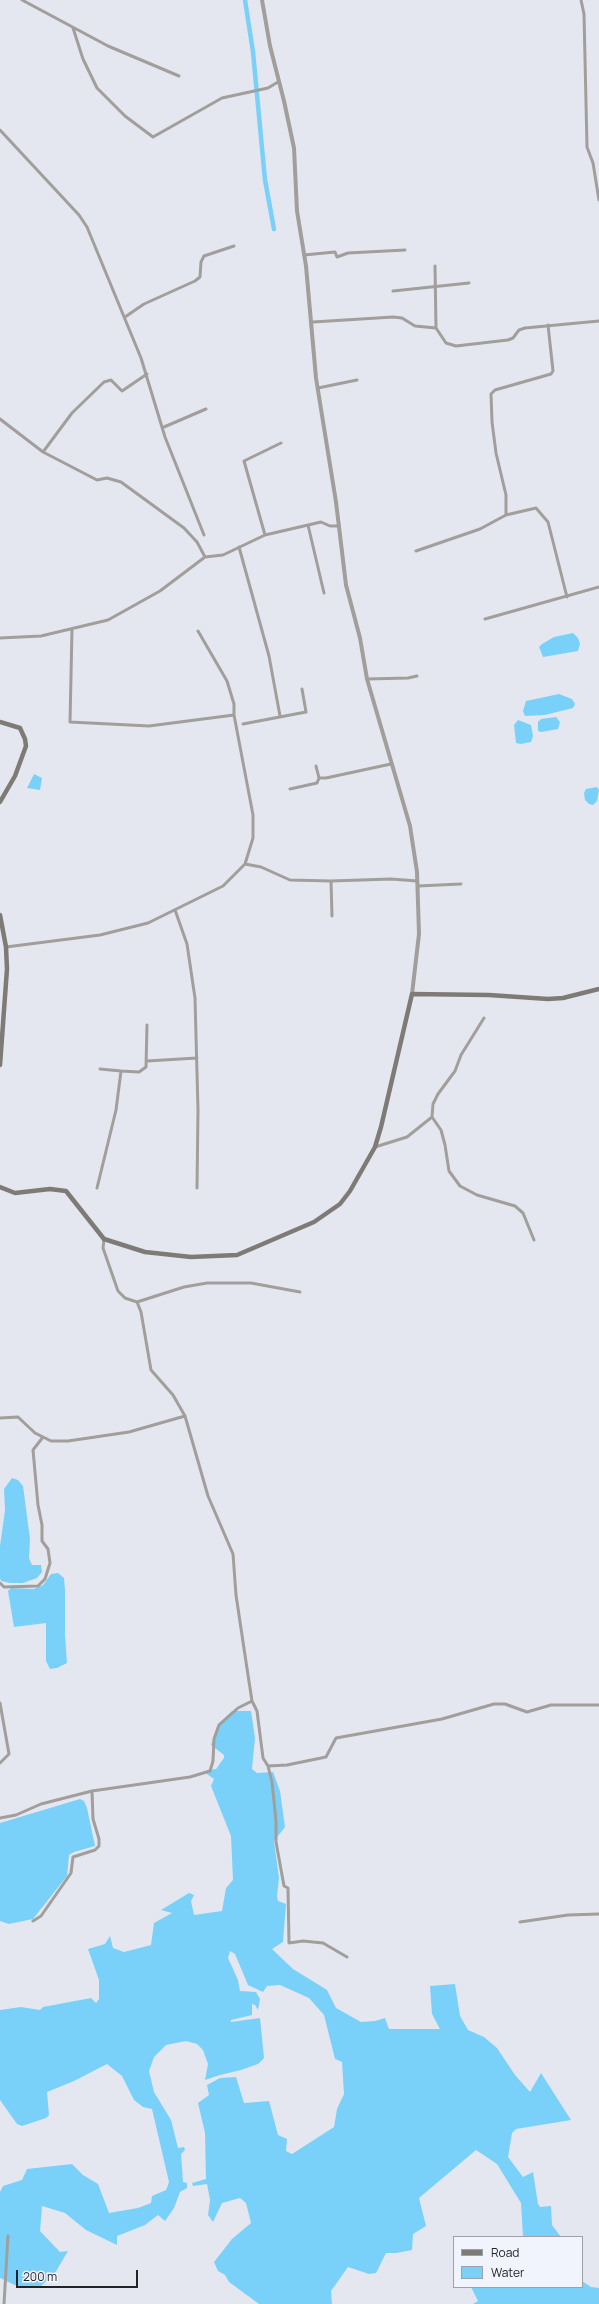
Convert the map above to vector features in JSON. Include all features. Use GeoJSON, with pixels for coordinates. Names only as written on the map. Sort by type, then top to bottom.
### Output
{"type":"FeatureCollection","features":[{"type":"Feature","properties":{"kind":"main road"},"geometry":{"type":"LineString","coordinates":[[0,722],[20,728],[25,739],[26,746],[15,776],[0,802]]}},
{"type":"Feature","properties":{"kind":"main road"},"geometry":{"type":"LineString","coordinates":[[0,915],[6,945],[7,977],[0,1065]]}},
{"type":"Feature","properties":{"kind":"main road"},"geometry":{"type":"LineString","coordinates":[[0,1187],[15,1193],[50,1189],[66,1191],[104,1239],[145,1252],[166,1256],[238,1255],[329,1213],[350,1191],[375,1147],[387,1108],[403,1028],[412,994],[489,995],[548,999],[563,998],[599,989]]}},
{"type":"Feature","properties":{"kind":"street"},"geometry":{"type":"LineString","coordinates":[[22,0],[108,46],[179,76]]}},
{"type":"Feature","properties":{"kind":"street"},"geometry":{"type":"LineString","coordinates":[[262,0],[270,46],[294,148],[297,212],[313,322],[318,388],[339,526],[346,585],[360,638],[367,679],[410,826],[418,881],[419,934],[412,994]]}},
{"type":"Feature","properties":{"kind":"street"},"geometry":{"type":"LineString","coordinates":[[581,0],[584,14],[588,151],[593,163],[599,200]]}},
{"type":"Feature","properties":{"kind":"street"},"geometry":{"type":"LineString","coordinates":[[73,28],[83,59],[97,88],[125,116],[153,137],[222,98],[268,88],[278,82]]}},
{"type":"Feature","properties":{"kind":"street"},"geometry":{"type":"LineString","coordinates":[[0,130],[79,215],[86,227],[125,317],[147,374],[182,485],[204,535]]}},
{"type":"Feature","properties":{"kind":"street"},"geometry":{"type":"LineString","coordinates":[[125,317],[144,304],[195,281],[200,277],[201,262],[204,256],[234,246]]}},
{"type":"Feature","properties":{"kind":"street"},"geometry":{"type":"LineString","coordinates":[[304,255],[335,252],[337,257],[348,253],[405,250]]}},
{"type":"Feature","properties":{"kind":"street"},"geometry":{"type":"LineString","coordinates":[[435,266],[436,328],[446,343],[456,346],[508,340],[514,338],[519,330],[548,325],[599,321]]}},
{"type":"Feature","properties":{"kind":"street"},"geometry":{"type":"LineString","coordinates":[[393,291],[469,283]]}},
{"type":"Feature","properties":{"kind":"street"},"geometry":{"type":"LineString","coordinates":[[313,322],[393,317],[402,318],[415,326],[436,328]]}},
{"type":"Feature","properties":{"kind":"street"},"geometry":{"type":"LineString","coordinates":[[506,515],[506,495],[496,453],[491,394],[495,390],[551,374],[553,371],[548,325]]}},
{"type":"Feature","properties":{"kind":"street"},"geometry":{"type":"LineString","coordinates":[[43,452],[72,413],[104,382],[111,380],[122,391],[147,374]]}},
{"type":"Feature","properties":{"kind":"street"},"geometry":{"type":"LineString","coordinates":[[318,388],[357,380]]}},
{"type":"Feature","properties":{"kind":"street"},"geometry":{"type":"LineString","coordinates":[[164,426],[206,409]]}},
{"type":"Feature","properties":{"kind":"street"},"geometry":{"type":"LineString","coordinates":[[0,419],[43,452],[97,480],[107,478],[121,482],[184,528],[197,542],[205,557]]}},
{"type":"Feature","properties":{"kind":"street"},"geometry":{"type":"LineString","coordinates":[[265,535],[244,461],[281,444]]}},
{"type":"Feature","properties":{"kind":"street"},"geometry":{"type":"LineString","coordinates":[[416,551],[480,529],[506,515],[536,508],[541,516],[545,518],[553,540],[556,561],[564,577],[567,597]]}},
{"type":"Feature","properties":{"kind":"street"},"geometry":{"type":"LineString","coordinates":[[0,638],[41,636],[108,620],[160,592],[205,557],[223,555],[239,546],[265,535],[308,525],[322,522],[330,526],[339,526]]}},
{"type":"Feature","properties":{"kind":"street"},"geometry":{"type":"LineString","coordinates":[[308,525],[324,593]]}},
{"type":"Feature","properties":{"kind":"street"},"geometry":{"type":"LineString","coordinates":[[239,546],[269,656],[280,716]]}},
{"type":"Feature","properties":{"kind":"street"},"geometry":{"type":"LineString","coordinates":[[485,618],[567,597],[599,587]]}},
{"type":"Feature","properties":{"kind":"street"},"geometry":{"type":"LineString","coordinates":[[72,629],[69,720],[71,723],[149,726],[234,715]]}},
{"type":"Feature","properties":{"kind":"street"},"geometry":{"type":"LineString","coordinates":[[0,943],[6,945],[100,935],[148,923],[224,886],[245,864],[253,838],[253,815],[234,715],[234,704],[227,681],[198,631]]}},
{"type":"Feature","properties":{"kind":"street"},"geometry":{"type":"LineString","coordinates":[[367,679],[408,678],[417,676]]}},
{"type":"Feature","properties":{"kind":"street"},"geometry":{"type":"LineString","coordinates":[[244,724],[306,712],[302,689]]}},
{"type":"Feature","properties":{"kind":"street"},"geometry":{"type":"LineString","coordinates":[[319,778],[392,764]]}},
{"type":"Feature","properties":{"kind":"street"},"geometry":{"type":"LineString","coordinates":[[290,789],[317,783],[319,778],[316,766]]}},
{"type":"Feature","properties":{"kind":"street"},"geometry":{"type":"LineString","coordinates":[[245,864],[261,867],[290,880],[331,881],[391,879],[418,881]]}},
{"type":"Feature","properties":{"kind":"street"},"geometry":{"type":"LineString","coordinates":[[331,881],[332,916]]}},
{"type":"Feature","properties":{"kind":"street"},"geometry":{"type":"LineString","coordinates":[[418,886],[461,884]]}},
{"type":"Feature","properties":{"kind":"street"},"geometry":{"type":"LineString","coordinates":[[175,910],[187,944],[195,998],[197,1058],[197,1188]]}},
{"type":"Feature","properties":{"kind":"street"},"geometry":{"type":"LineString","coordinates":[[484,1018],[461,1055],[455,1071],[438,1094],[433,1104],[432,1117],[443,1137],[449,1171],[460,1186],[477,1195],[516,1206],[523,1213],[534,1240]]}},
{"type":"Feature","properties":{"kind":"street"},"geometry":{"type":"LineString","coordinates":[[100,1070],[132,1072],[144,1070],[147,1061],[147,1024]]}},
{"type":"Feature","properties":{"kind":"street"},"geometry":{"type":"LineString","coordinates":[[147,1061],[197,1058]]}},
{"type":"Feature","properties":{"kind":"street"},"geometry":{"type":"LineString","coordinates":[[97,1188],[116,1110],[121,1072]]}},
{"type":"Feature","properties":{"kind":"street"},"geometry":{"type":"LineString","coordinates":[[375,1147],[407,1137],[432,1117]]}},
{"type":"Feature","properties":{"kind":"street"},"geometry":{"type":"LineString","coordinates":[[104,1239],[103,1248],[118,1291],[125,1298],[137,1302],[184,1287],[207,1283],[251,1283],[300,1292]]}},
{"type":"Feature","properties":{"kind":"street"},"geometry":{"type":"LineString","coordinates":[[137,1302],[144,1325],[151,1370],[173,1396],[185,1416],[208,1496],[233,1554],[236,1595],[252,1702],[257,1711],[263,1758],[268,1766],[276,1821],[276,1842],[284,1886],[288,1888],[289,1943],[303,1941],[323,1943],[347,1957]]}},
{"type":"Feature","properties":{"kind":"street"},"geometry":{"type":"LineString","coordinates":[[0,1418],[18,1417],[35,1434],[51,1441],[68,1441],[129,1432],[185,1416]]}},
{"type":"Feature","properties":{"kind":"street"},"geometry":{"type":"LineString","coordinates":[[0,1583],[4,1587],[38,1586],[46,1579],[50,1563],[48,1549],[42,1541],[42,1525],[36,1491],[33,1450],[43,1437]]}},
{"type":"Feature","properties":{"kind":"street"},"geometry":{"type":"LineString","coordinates":[[0,1818],[16,1815],[41,1804],[92,1791],[190,1777],[210,1771],[213,1761],[214,1739],[219,1725],[238,1708],[252,1702]]}},
{"type":"Feature","properties":{"kind":"street"},"geometry":{"type":"LineString","coordinates":[[0,1703],[9,1754],[0,1763]]}},
{"type":"Feature","properties":{"kind":"street"},"geometry":{"type":"LineString","coordinates":[[268,1766],[287,1765],[326,1757],[336,1738],[442,1719],[494,1704],[505,1704],[527,1712],[551,1706],[599,1705]]}},
{"type":"Feature","properties":{"kind":"street"},"geometry":{"type":"LineString","coordinates":[[32,1921],[40,1916],[71,1873],[72,1857],[94,1850],[99,1846],[99,1840],[93,1819],[92,1791]]}},
{"type":"Feature","properties":{"kind":"street"},"geometry":{"type":"LineString","coordinates":[[520,1922],[568,1915],[599,1914]]}},
{"type":"Feature","properties":{"kind":"street"},"geometry":{"type":"LineString","coordinates":[[4,2304],[8,2236]]}},
{"type":"Feature","properties":{"kind":"water"},"geometry":{"type":"Polygon","coordinates":[[[573,633],[578,638],[580,644],[578,651],[543,657],[539,647],[542,644],[554,637],[573,633]]]}},
{"type":"Feature","properties":{"kind":"water"},"geometry":{"type":"Polygon","coordinates":[[[559,694],[572,699],[575,704],[573,708],[545,715],[525,716],[523,711],[526,701],[559,694]]]}},
{"type":"Feature","properties":{"kind":"water"},"geometry":{"type":"Polygon","coordinates":[[[556,717],[560,722],[558,729],[541,732],[538,731],[538,722],[541,719],[556,717]]]}},
{"type":"Feature","properties":{"kind":"water"},"geometry":{"type":"Polygon","coordinates":[[[518,720],[531,725],[533,736],[531,742],[521,744],[516,743],[514,725],[518,720]]]}},
{"type":"Feature","properties":{"kind":"water"},"geometry":{"type":"Polygon","coordinates":[[[34,774],[42,778],[40,790],[27,788],[34,774]]]}},
{"type":"Feature","properties":{"kind":"water"},"geometry":{"type":"Polygon","coordinates":[[[597,787],[599,790],[597,801],[593,805],[589,804],[585,800],[584,793],[586,789],[597,787]]]}},
{"type":"Feature","properties":{"kind":"water"},"geometry":{"type":"Polygon","coordinates":[[[12,1478],[18,1480],[23,1486],[30,1539],[29,1558],[32,1565],[41,1565],[42,1572],[37,1578],[23,1583],[10,1583],[1,1581],[0,1578],[0,1546],[5,1510],[4,1489],[12,1478]]]}},
{"type":"Feature","properties":{"kind":"water"},"geometry":{"type":"Polygon","coordinates":[[[58,1573],[64,1578],[67,1663],[57,1668],[50,1669],[46,1661],[46,1623],[14,1627],[8,1591],[11,1588],[34,1589],[43,1585],[51,1574],[58,1573]]]}},
{"type":"Feature","properties":{"kind":"water"},"geometry":{"type":"Polygon","coordinates":[[[232,1711],[251,1711],[255,1738],[252,1769],[257,1773],[273,1772],[280,1791],[285,1827],[274,1841],[279,1878],[277,1896],[278,1901],[286,1904],[283,1942],[272,1949],[293,1969],[327,1990],[336,2008],[361,2022],[375,2021],[385,2018],[389,2029],[440,2029],[432,2014],[430,1986],[455,1984],[460,2016],[468,2030],[484,2037],[497,2048],[515,2075],[530,2092],[541,2073],[571,2120],[516,2129],[512,2133],[508,2157],[523,2177],[533,2172],[538,2204],[540,2207],[551,2206],[552,2225],[560,2236],[523,2236],[521,2203],[497,2164],[476,2150],[419,2198],[426,2226],[413,2234],[412,2250],[386,2253],[376,2273],[369,2274],[348,2267],[331,2291],[332,2304],[259,2304],[229,2282],[225,2275],[218,2271],[214,2262],[232,2239],[251,2223],[246,2203],[240,2198],[222,2203],[213,2222],[208,2215],[210,2200],[207,2184],[193,2186],[192,2183],[206,2179],[205,2133],[198,2103],[209,2095],[207,2085],[220,2078],[236,2077],[244,2103],[269,2101],[278,2135],[287,2139],[286,2151],[292,2154],[334,2127],[337,2109],[344,2094],[342,2062],[335,2059],[324,2015],[309,1998],[280,1985],[267,1986],[263,1992],[248,1985],[235,1954],[230,1951],[228,1958],[238,1980],[240,1991],[256,1992],[260,1999],[258,2010],[255,2005],[252,2004],[252,2015],[231,2020],[231,2022],[260,2018],[264,2058],[258,2064],[205,2080],[208,2064],[203,2050],[197,2044],[186,2041],[166,2045],[154,2057],[149,2071],[154,2092],[171,2120],[178,2148],[184,2147],[185,2150],[181,2154],[183,2182],[187,2183],[187,2188],[180,2192],[174,2208],[165,2221],[158,2215],[145,2225],[117,2236],[117,2245],[86,2230],[65,2213],[42,2206],[40,2231],[60,2252],[68,2251],[55,2273],[41,2286],[34,2288],[21,2288],[0,2278],[0,2192],[3,2186],[22,2180],[27,2169],[72,2164],[83,2175],[98,2184],[109,2213],[138,2208],[151,2203],[152,2196],[166,2190],[169,2182],[152,2109],[143,2107],[134,2100],[122,2076],[107,2064],[74,2081],[47,2092],[49,2115],[46,2118],[22,2126],[17,2124],[0,2100],[0,2010],[21,2007],[40,2010],[43,2007],[91,1998],[96,2003],[99,1999],[99,1980],[88,1949],[105,1944],[110,1936],[113,1948],[124,1952],[151,1945],[154,1923],[172,1913],[161,1910],[189,1893],[194,1895],[191,1901],[194,1915],[222,1911],[226,1888],[233,1880],[231,1836],[211,1786],[214,1779],[207,1774],[207,1770],[216,1769],[224,1758],[224,1755],[211,1745],[218,1724],[232,1711]]]}},
{"type":"Feature","properties":{"kind":"water"},"geometry":{"type":"Polygon","coordinates":[[[80,1799],[84,1801],[87,1808],[95,1846],[69,1855],[67,1876],[33,1919],[9,1924],[0,1921],[0,1823],[80,1799]]]}},
{"type":"Feature","properties":{"kind":"water"},"geometry":{"type":"Polygon","coordinates":[[[583,2282],[591,2287],[599,2288],[599,2304],[473,2304],[478,2301],[472,2288],[583,2288],[583,2282]]]}},
{"type":"Feature","properties":{"kind":"waterway"},"geometry":{"type":"LineString","coordinates":[[245,0],[253,52],[265,180],[274,229]]}}]}
